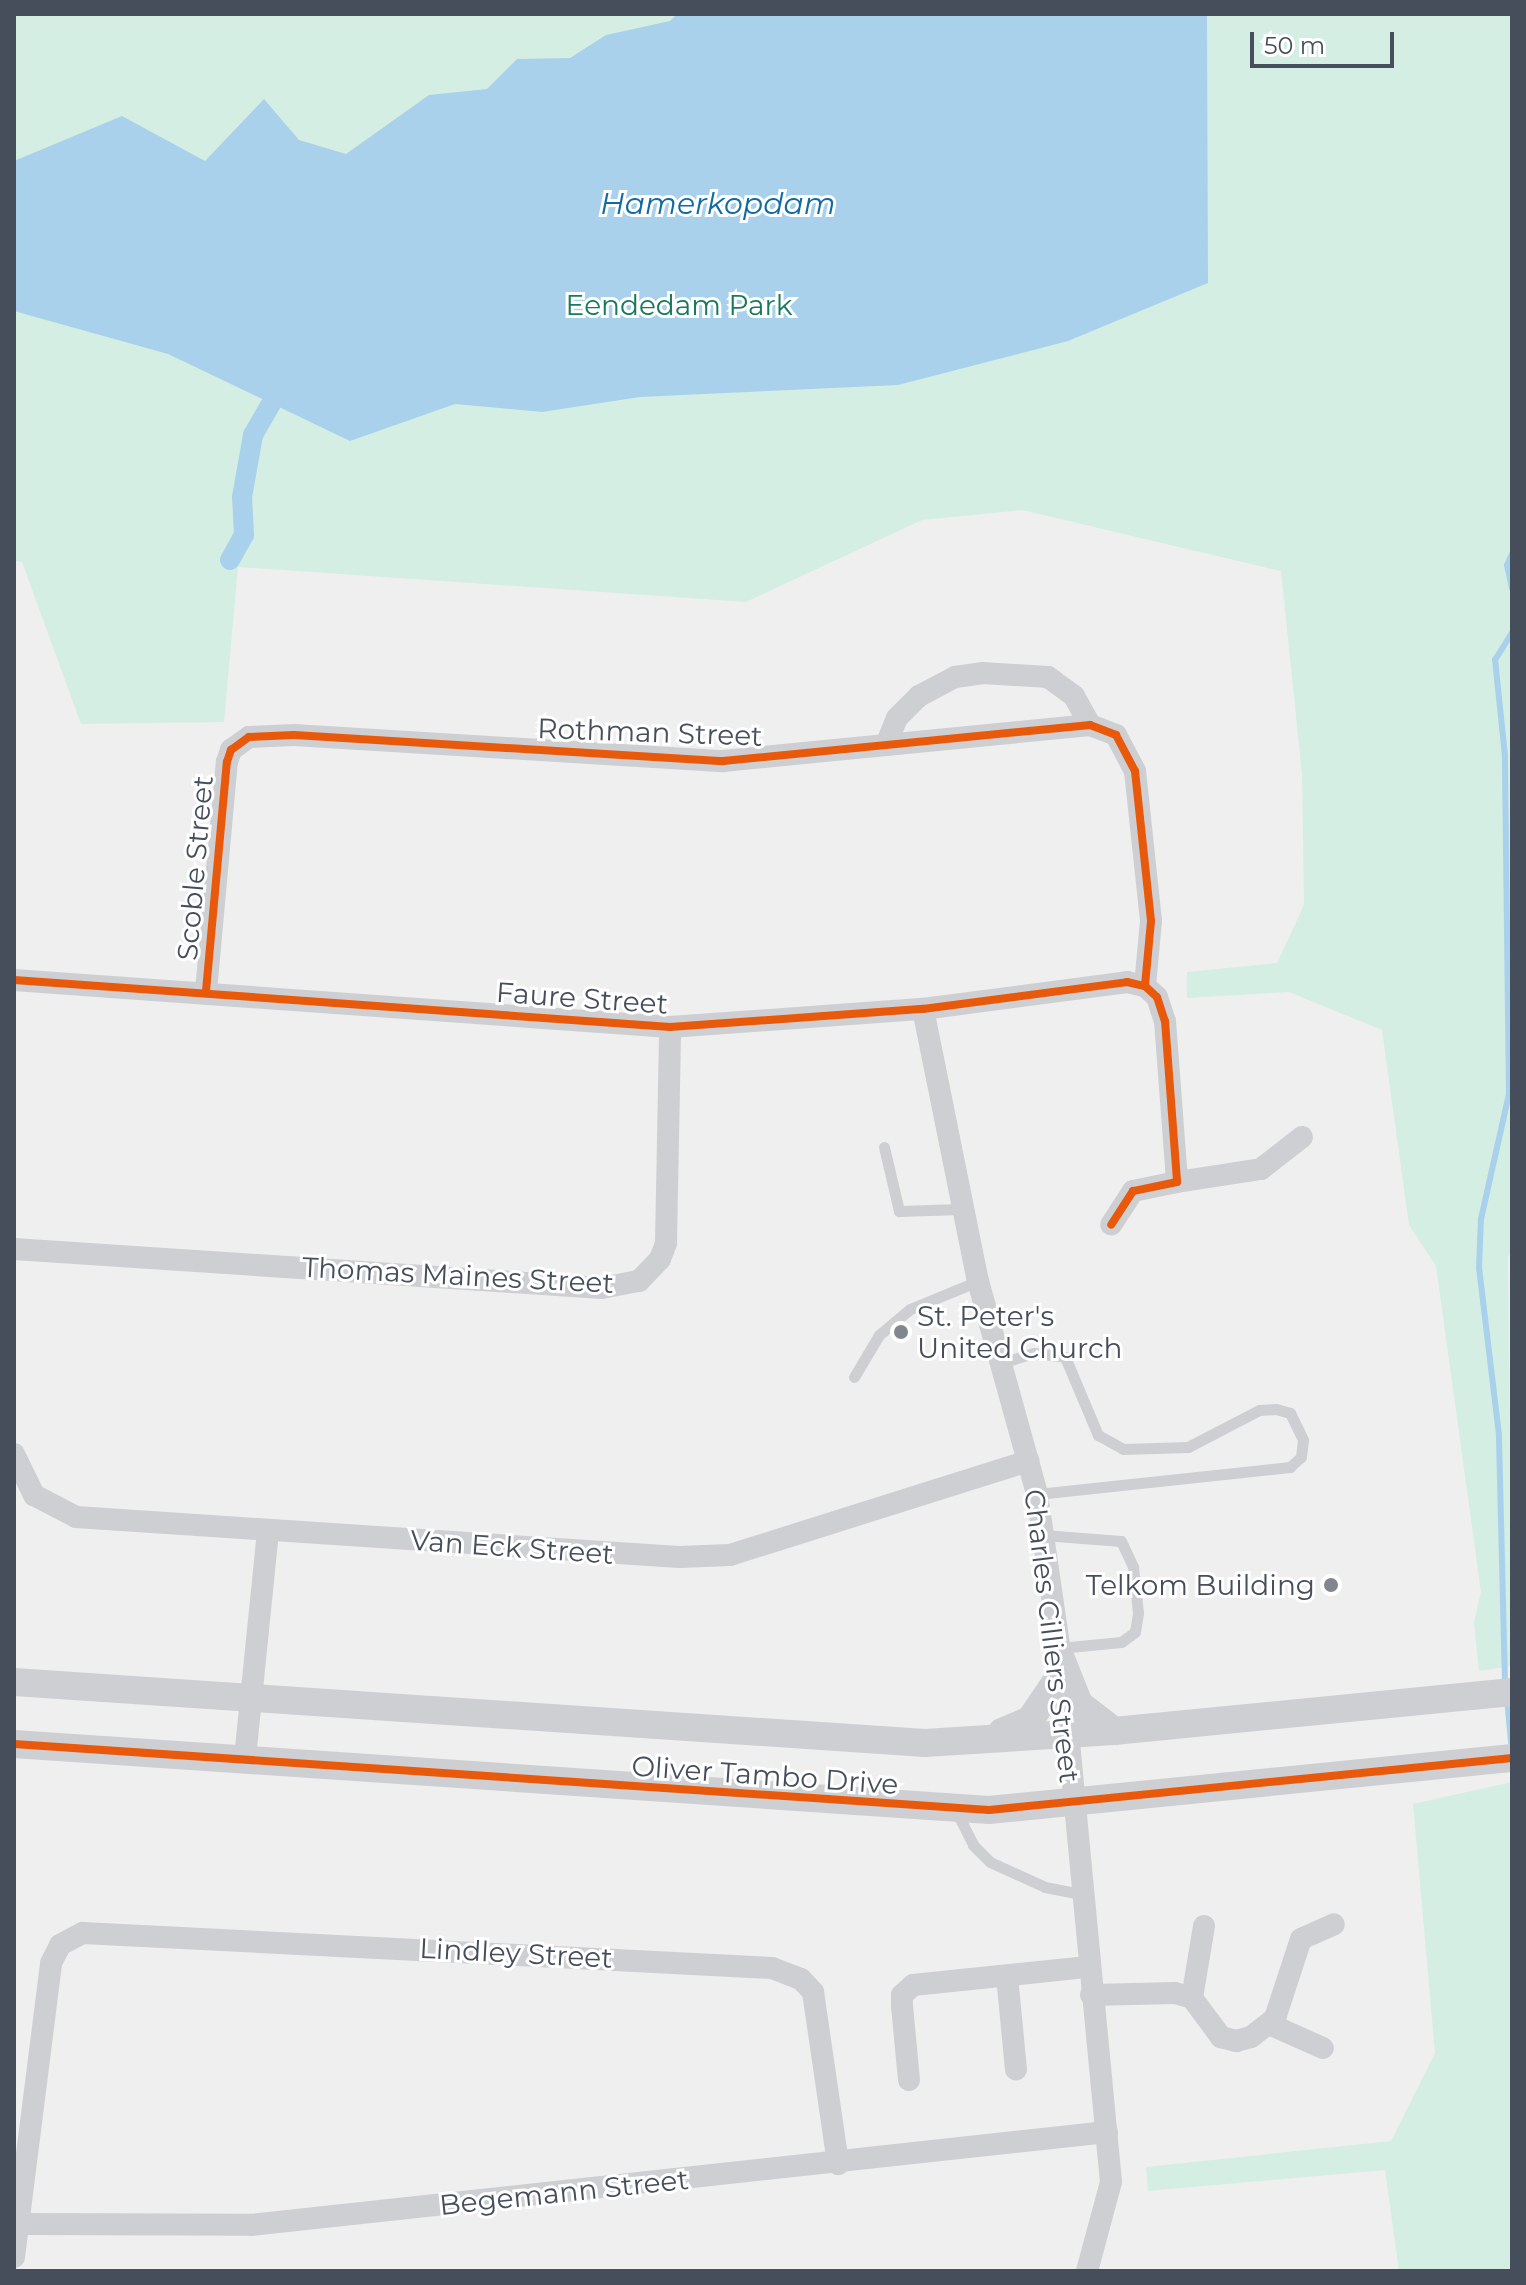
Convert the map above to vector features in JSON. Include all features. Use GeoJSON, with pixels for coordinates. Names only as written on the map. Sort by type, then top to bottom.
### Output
{"type":"FeatureCollection","features":[{"type":"Feature","properties":{"kind":"street"},"geometry":{"type":"LineString","coordinates":[[886,745],[897,718],[919,696],[955,677],[982,673],[1048,677],[1074,696],[1090,725]]}},
{"type":"Feature","properties":{"kind":"street","name":"Rothman Street"},"geometry":{"type":"LineString","coordinates":[[231,750],[249,737],[267,734],[723,761],[1090,725],[1116,735],[1135,771],[1145,840],[1151,921],[1145,986]]}},
{"type":"Feature","properties":{"kind":"street","name":"Scoble Street"},"geometry":{"type":"LineString","coordinates":[[206,991],[231,750]]}},
{"type":"Feature","properties":{"kind":"street","name":"Faure Street"},"geometry":{"type":"LineString","coordinates":[[14,980],[206,991],[670,1027],[923,1009],[1127,982],[1145,986]]}},
{"type":"Feature","properties":{"kind":"street"},"geometry":{"type":"LineString","coordinates":[[1145,986],[1157,997],[1165,1021],[1177,1182]]}},
{"type":"Feature","properties":{"kind":"street","name":"Charles Cilliers Street"},"geometry":{"type":"LineString","coordinates":[[923,1009],[961,1209],[1037,1494],[1061,1660],[1081,1894],[1111,2182],[1087,2271]]}},
{"type":"Feature","properties":{"kind":"street","name":"Thomas Maines Street"},"geometry":{"type":"LineString","coordinates":[[14,1249],[602,1288],[639,1281],[660,1259],[666,1243],[670,1027]]}},
{"type":"Feature","properties":{"kind":"street"},"geometry":{"type":"LineString","coordinates":[[1111,1225],[1133,1191],[1261,1169],[1302,1137]]}},
{"type":"Feature","properties":{"kind":"street","name":"Van Eck Street"},"geometry":{"type":"LineString","coordinates":[[14,1454],[34,1495],[76,1517],[606,1554],[730,1555],[1029,1461]]}},
{"type":"Feature","properties":{"kind":"street"},"geometry":{"type":"LineString","coordinates":[[245,1758],[268,1530]]}},
{"type":"Feature","properties":{"kind":"street"},"geometry":{"type":"LineString","coordinates":[[1061,1660],[1079,1704],[1114,1731]]}},
{"type":"Feature","properties":{"kind":"street"},"geometry":{"type":"LineString","coordinates":[[971,1741],[1030,1720],[1061,1660]]}},
{"type":"Feature","properties":{"kind":"street","name":"Oliver Tambo Drive"},"geometry":{"type":"LineString","coordinates":[[14,1682],[925,1743],[1114,1731],[1499,1694]]}},
{"type":"Feature","properties":{"kind":"street","name":"Oliver Tambo Drive"},"geometry":{"type":"LineString","coordinates":[[14,1744],[955,1809],[1073,1802],[1503,1759]]}},
{"type":"Feature","properties":{"kind":"street"},"geometry":{"type":"LineString","coordinates":[[1091,1995],[1175,1993],[1192,1998],[1221,2037],[1236,2041],[1251,2037],[1269,2024],[1301,1939],[1334,1924]]}},
{"type":"Feature","properties":{"kind":"street"},"geometry":{"type":"LineString","coordinates":[[1192,1998],[1204,1926]]}},
{"type":"Feature","properties":{"kind":"street","name":"Lindley Street"},"geometry":{"type":"LineString","coordinates":[[20,2224],[51,1963],[60,1945],[83,1933],[116,1932],[772,1968],[801,1979],[813,1992],[838,2164]]}},
{"type":"Feature","properties":{"kind":"street"},"geometry":{"type":"LineString","coordinates":[[909,2080],[902,2006],[905,1990],[920,1983],[1088,1967]]}},
{"type":"Feature","properties":{"kind":"street"},"geometry":{"type":"LineString","coordinates":[[1007,1976],[1016,2070]]}},
{"type":"Feature","properties":{"kind":"street"},"geometry":{"type":"LineString","coordinates":[[1269,2024],[1323,2048]]}},
{"type":"Feature","properties":{"kind":"street","name":"Begemann Street"},"geometry":{"type":"LineString","coordinates":[[20,2224],[251,2225],[838,2164],[1107,2132]]}},
{"type":"Feature","properties":{"kind":"street"},"geometry":{"type":"LineString","coordinates":[[14,2257],[20,2224]]}},
{"type":"Feature","properties":{"kind":"lane"},"geometry":{"type":"LineString","coordinates":[[884,1147],[899,1211],[961,1209]]}},
{"type":"Feature","properties":{"kind":"lane"},"geometry":{"type":"LineString","coordinates":[[854,1377],[879,1335],[910,1309],[978,1281]]}},
{"type":"Feature","properties":{"kind":"lane"},"geometry":{"type":"LineString","coordinates":[[1001,1363],[1034,1353],[1065,1357],[1098,1435],[1123,1449],[1188,1447],[1259,1410],[1276,1409],[1290,1413],[1303,1440],[1301,1457],[1290,1467],[1037,1494]]}},
{"type":"Feature","properties":{"kind":"lane"},"geometry":{"type":"LineString","coordinates":[[1043,1535],[1121,1541],[1133,1567],[1138,1613],[1135,1632],[1121,1642],[1061,1660]]}},
{"type":"Feature","properties":{"kind":"lane"},"geometry":{"type":"LineString","coordinates":[[955,1809],[973,1845],[990,1862],[1045,1887],[1081,1894]]}},
{"type":"Feature","properties":{"kind":"green space","name":"Eendedam Park"},"geometry":{"type":"Polygon","coordinates":[[[14,14],[1512,14],[1512,1253],[1508,1256],[1512,1666],[1479,1671],[1474,1622],[1481,1592],[1436,1266],[1409,1225],[1382,1030],[1289,992],[1187,998],[1187,972],[1277,963],[1304,905],[1302,774],[1281,571],[1022,510],[922,520],[746,602],[238,567],[224,722],[81,724],[22,562],[14,561],[14,14]]]}},
{"type":"Feature","properties":{"kind":"green space"},"geometry":{"type":"Polygon","coordinates":[[[1512,1782],[1512,2271],[1399,2271],[1385,2170],[1148,2191],[1146,2167],[1391,2141],[1435,2053],[1413,1804],[1512,1782]]]}},
{"type":"Feature","properties":{"kind":"water","name":"Hamerkopdam"},"geometry":{"type":"Polygon","coordinates":[[[677,14],[1207,14],[1208,283],[1068,341],[898,385],[640,397],[542,412],[455,404],[350,441],[168,354],[14,311],[14,161],[122,116],[205,161],[264,99],[299,140],[346,154],[429,95],[487,89],[517,59],[570,58],[606,35],[670,21],[677,14]]]}},
{"type":"Feature","properties":{"kind":"waterway"},"geometry":{"type":"LineString","coordinates":[[230,560],[244,535],[242,497],[253,435],[271,404]]}},
{"type":"Feature","properties":{"kind":"waterway"},"geometry":{"type":"LineString","coordinates":[[1512,554],[1507,565],[1512,588]]}},
{"type":"Feature","properties":{"kind":"waterway"},"geometry":{"type":"LineString","coordinates":[[1505,1684],[1499,1435],[1479,1268],[1481,1219],[1509,1094],[1505,756],[1495,660],[1512,633]]}},
{"type":"Feature","properties":{"kind":"waterway"},"geometry":{"type":"LineString","coordinates":[[1507,1699],[1512,1752]]}},
{"type":"Feature","properties":{"kind":"cycle path"},"geometry":{"type":"LineString","coordinates":[[206,991],[227,762],[231,750],[249,737],[294,735],[723,761],[1090,725],[1116,735],[1135,771],[1151,921],[1145,986]]}},
{"type":"Feature","properties":{"kind":"cycle path"},"geometry":{"type":"LineString","coordinates":[[14,980],[670,1027],[923,1009],[1127,982],[1145,986],[1157,997],[1165,1021],[1177,1182],[1133,1191],[1111,1225]]}},
{"type":"Feature","properties":{"kind":"cycle path"},"geometry":{"type":"LineString","coordinates":[[14,1744],[989,1810],[1512,1758]]}},
{"type":"Feature","properties":{"kind":"place","name":"St. Peter's United Church"},"geometry":{"type":"Point","coordinates":[901,1332]}},
{"type":"Feature","properties":{"kind":"place","name":"Telkom Building"},"geometry":{"type":"Point","coordinates":[1331,1585]}}]}
